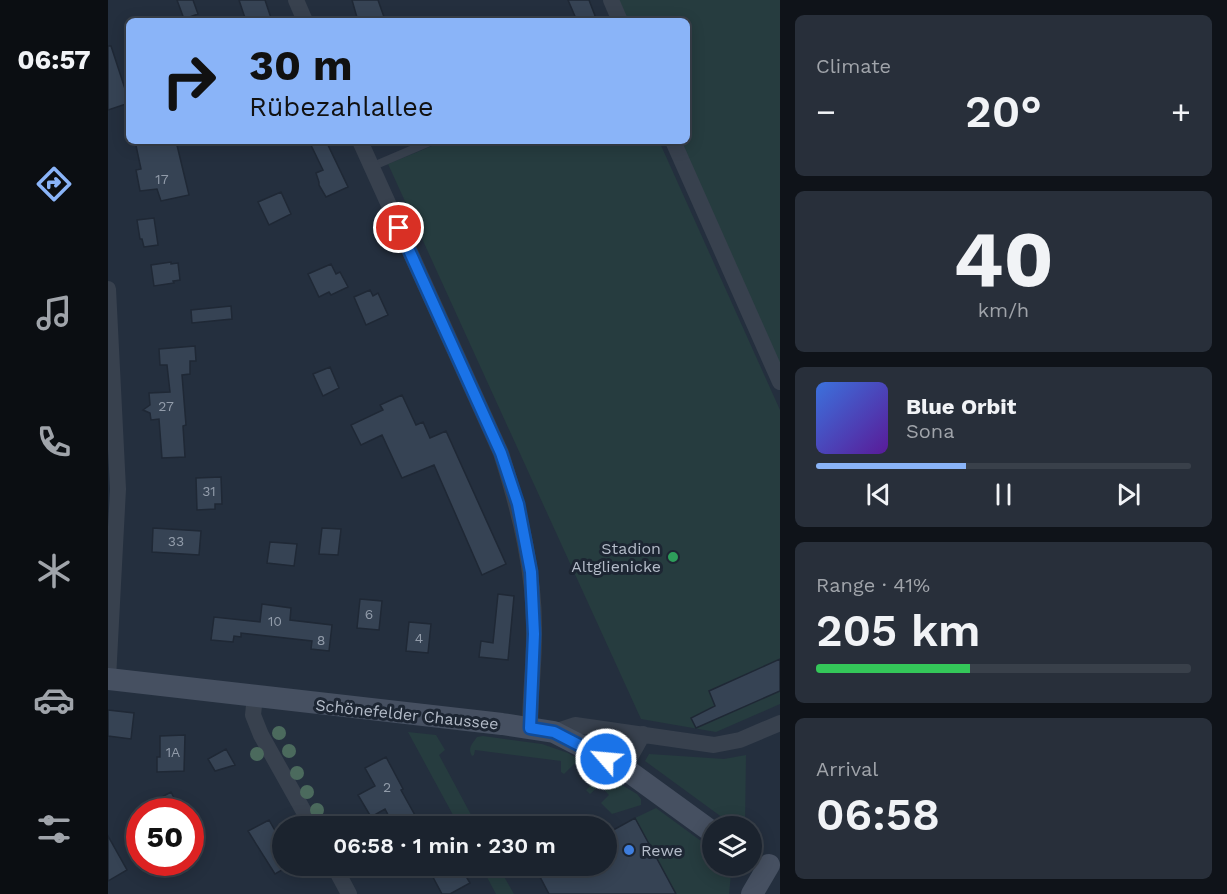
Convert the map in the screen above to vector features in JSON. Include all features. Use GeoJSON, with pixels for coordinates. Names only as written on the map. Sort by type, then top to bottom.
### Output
{"type":"FeatureCollection","features":[{"type":"Feature","properties":{"kind":"main road","name":"Schönefelder Chaussee"},"geometry":{"type":"LineString","coordinates":[[108,679],[554,732],[624,768],[702,825]]}},
{"type":"Feature","properties":{"kind":"main road"},"geometry":{"type":"LineString","coordinates":[[753,894],[767,863]]}},
{"type":"Feature","properties":{"kind":"street"},"geometry":{"type":"LineString","coordinates":[[296,0],[304,18]]}},
{"type":"Feature","properties":{"kind":"street"},"geometry":{"type":"LineString","coordinates":[[611,0],[619,18]]}},
{"type":"Feature","properties":{"kind":"street"},"geometry":{"type":"LineString","coordinates":[[361,144],[501,453],[518,504],[531,572],[534,634],[530,728]]}},
{"type":"Feature","properties":{"kind":"street"},"geometry":{"type":"LineString","coordinates":[[674,144],[780,382]]}},
{"type":"Feature","properties":{"kind":"street"},"geometry":{"type":"LineString","coordinates":[[108,289],[118,489],[108,679]]}},
{"type":"Feature","properties":{"kind":"street"},"geometry":{"type":"LineString","coordinates":[[255,696],[253,715],[261,735],[306,816]]}},
{"type":"Feature","properties":{"kind":"street"},"geometry":{"type":"LineString","coordinates":[[554,732],[575,725],[714,745],[740,740],[780,723]]}},
{"type":"Feature","properties":{"kind":"street"},"geometry":{"type":"LineString","coordinates":[[624,768],[643,734]]}},
{"type":"Feature","properties":{"kind":"street"},"geometry":{"type":"LineString","coordinates":[[339,876],[349,894]]}},
{"type":"Feature","properties":{"kind":"lane"},"geometry":{"type":"LineString","coordinates":[[371,167],[425,144]]}},
{"type":"Feature","properties":{"kind":"green space"},"geometry":{"type":"Polygon","coordinates":[[[615,0],[780,0],[780,370],[678,144],[690,144],[690,18],[623,18],[615,0]]]}},
{"type":"Feature","properties":{"kind":"green space","name":"Stadion Altglienicke"},"geometry":{"type":"Polygon","coordinates":[[[437,144],[660,144],[780,410],[780,704],[716,732],[641,719],[388,164],[437,144]]]}},
{"type":"Feature","properties":{"kind":"green space"},"geometry":{"type":"Polygon","coordinates":[[[408,732],[436,735],[445,750],[439,755],[472,816],[454,816],[408,732]]]}},
{"type":"Feature","properties":{"kind":"green space"},"geometry":{"type":"Polygon","coordinates":[[[477,737],[542,744],[568,753],[637,794],[641,799],[641,805],[612,814],[601,803],[609,795],[600,785],[590,794],[586,790],[596,781],[575,763],[564,774],[561,772],[561,761],[475,750],[472,756],[471,746],[477,737]]]}},
{"type":"Feature","properties":{"kind":"green space"},"geometry":{"type":"Polygon","coordinates":[[[649,754],[724,759],[746,755],[745,816],[720,816],[645,761],[649,754]]]}},
{"type":"Feature","properties":{"kind":"green space"},"geometry":{"type":"Polygon","coordinates":[[[656,808],[702,842],[702,876],[731,876],[729,894],[676,894],[635,818],[656,808]]]}},
{"type":"Feature","properties":{"kind":"green space"},"geometry":{"type":"Polygon","coordinates":[[[486,876],[504,876],[514,894],[496,894],[486,876]]]}},
{"type":"Feature","properties":{"kind":"building"},"geometry":{"type":"Polygon","coordinates":[[[177,0],[193,0],[198,14],[184,18],[177,0]]]}},
{"type":"Feature","properties":{"kind":"building"},"geometry":{"type":"Polygon","coordinates":[[[239,0],[265,0],[271,18],[245,18],[239,0]]]}},
{"type":"Feature","properties":{"kind":"building"},"geometry":{"type":"Polygon","coordinates":[[[352,0],[378,0],[384,17],[357,18],[352,0]]]}},
{"type":"Feature","properties":{"kind":"building"},"geometry":{"type":"Polygon","coordinates":[[[568,0],[589,0],[596,18],[576,18],[568,0]]]}},
{"type":"Feature","properties":{"kind":"building"},"geometry":{"type":"Polygon","coordinates":[[[108,46],[111,46],[126,92],[126,104],[108,110],[108,46]]]}},
{"type":"Feature","properties":{"kind":"building"},"geometry":{"type":"Polygon","coordinates":[[[136,144],[177,144],[189,195],[161,201],[157,189],[140,191],[136,170],[141,169],[136,144]]]}},
{"type":"Feature","properties":{"kind":"building"},"geometry":{"type":"Polygon","coordinates":[[[310,144],[327,144],[348,187],[326,197],[319,185],[316,173],[323,170],[310,144]]]}},
{"type":"Feature","properties":{"kind":"building"},"geometry":{"type":"Polygon","coordinates":[[[281,192],[291,214],[269,225],[258,202],[281,192]]]}},
{"type":"Feature","properties":{"kind":"building"},"geometry":{"type":"Polygon","coordinates":[[[154,218],[158,245],[144,247],[140,239],[137,220],[154,218]]]}},
{"type":"Feature","properties":{"kind":"building"},"geometry":{"type":"Polygon","coordinates":[[[171,262],[171,264],[178,263],[180,280],[154,286],[151,265],[171,262]]]}},
{"type":"Feature","properties":{"kind":"building"},"geometry":{"type":"Polygon","coordinates":[[[331,264],[336,274],[340,272],[348,287],[331,295],[329,292],[319,297],[308,274],[331,264]]]}},
{"type":"Feature","properties":{"kind":"building"},"geometry":{"type":"Polygon","coordinates":[[[370,290],[373,296],[378,293],[388,315],[366,325],[354,297],[370,290]]]}},
{"type":"Feature","properties":{"kind":"building"},"geometry":{"type":"Polygon","coordinates":[[[231,306],[232,319],[192,323],[191,310],[231,306]]]}},
{"type":"Feature","properties":{"kind":"building"},"geometry":{"type":"Polygon","coordinates":[[[195,346],[196,361],[190,361],[190,374],[182,375],[186,425],[183,426],[185,457],[162,458],[159,419],[151,420],[150,413],[143,410],[150,405],[149,393],[170,392],[167,365],[160,365],[159,349],[195,346]]]}},
{"type":"Feature","properties":{"kind":"building"},"geometry":{"type":"Polygon","coordinates":[[[330,367],[339,388],[323,396],[313,374],[330,367]]]}},
{"type":"Feature","properties":{"kind":"building"},"geometry":{"type":"Polygon","coordinates":[[[402,395],[416,425],[423,422],[430,438],[446,431],[506,564],[482,575],[434,465],[402,478],[382,435],[361,445],[351,425],[383,410],[380,405],[402,395]]]}},
{"type":"Feature","properties":{"kind":"building"},"geometry":{"type":"Polygon","coordinates":[[[221,477],[222,504],[215,504],[215,509],[197,510],[196,478],[221,477]]]}},
{"type":"Feature","properties":{"kind":"building"},"geometry":{"type":"Polygon","coordinates":[[[153,528],[201,531],[199,555],[152,552],[153,528]]]}},
{"type":"Feature","properties":{"kind":"building"},"geometry":{"type":"Polygon","coordinates":[[[322,528],[341,529],[338,555],[319,554],[322,528]]]}},
{"type":"Feature","properties":{"kind":"building"},"geometry":{"type":"Polygon","coordinates":[[[270,542],[297,544],[294,566],[267,563],[270,542]]]}},
{"type":"Feature","properties":{"kind":"building"},"geometry":{"type":"Polygon","coordinates":[[[498,594],[514,596],[508,660],[479,657],[481,641],[493,643],[498,594]]]}},
{"type":"Feature","properties":{"kind":"building"},"geometry":{"type":"Polygon","coordinates":[[[360,599],[382,601],[379,630],[357,628],[360,599]]]}},
{"type":"Feature","properties":{"kind":"building"},"geometry":{"type":"Polygon","coordinates":[[[262,604],[291,608],[290,620],[332,625],[329,651],[311,649],[312,641],[241,633],[241,637],[234,636],[233,642],[211,640],[214,617],[260,622],[262,604]]]}},
{"type":"Feature","properties":{"kind":"building"},"geometry":{"type":"Polygon","coordinates":[[[409,622],[431,624],[428,653],[406,651],[409,622]]]}},
{"type":"Feature","properties":{"kind":"building"},"geometry":{"type":"Polygon","coordinates":[[[780,659],[780,691],[696,728],[691,718],[715,706],[709,691],[780,659]]]}},
{"type":"Feature","properties":{"kind":"building"},"geometry":{"type":"Polygon","coordinates":[[[108,710],[134,713],[131,739],[108,736],[108,710]]]}},
{"type":"Feature","properties":{"kind":"building"},"geometry":{"type":"Polygon","coordinates":[[[185,735],[184,771],[157,772],[160,736],[185,735]]]}},
{"type":"Feature","properties":{"kind":"building"},"geometry":{"type":"Polygon","coordinates":[[[226,749],[235,765],[215,771],[208,759],[226,749]]]}},
{"type":"Feature","properties":{"kind":"building"},"geometry":{"type":"Polygon","coordinates":[[[386,757],[415,816],[389,816],[385,809],[370,816],[358,795],[375,786],[365,768],[386,757]]]}},
{"type":"Feature","properties":{"kind":"building"},"geometry":{"type":"Polygon","coordinates":[[[171,792],[174,798],[160,798],[171,792]]]}},
{"type":"Feature","properties":{"kind":"building","name":"Rewe"},"geometry":{"type":"Polygon","coordinates":[[[635,818],[676,894],[549,894],[540,876],[617,876],[617,828],[635,818]]]}},
{"type":"Feature","properties":{"kind":"building"},"geometry":{"type":"Polygon","coordinates":[[[269,820],[272,825],[272,869],[248,831],[269,820]]]}},
{"type":"Feature","properties":{"kind":"building"},"geometry":{"type":"Polygon","coordinates":[[[108,836],[126,871],[108,881],[108,836]]]}},
{"type":"Feature","properties":{"kind":"building"},"geometry":{"type":"Polygon","coordinates":[[[432,876],[466,876],[470,883],[450,894],[442,894],[432,876]]]}},
{"type":"Feature","properties":{"kind":"place","name":"Stadion Altglienicke"},"geometry":{"type":"Point","coordinates":[673,557]}},
{"type":"Feature","properties":{"kind":"place","name":"Rewe"},"geometry":{"type":"Point","coordinates":[629,850]}},
{"type":"Feature","properties":{"kind":"route"},"geometry":{"type":"LineString","coordinates":[[399,228],[501,453],[518,504],[531,572],[534,634],[530,728],[554,732],[606,759]]}}]}
